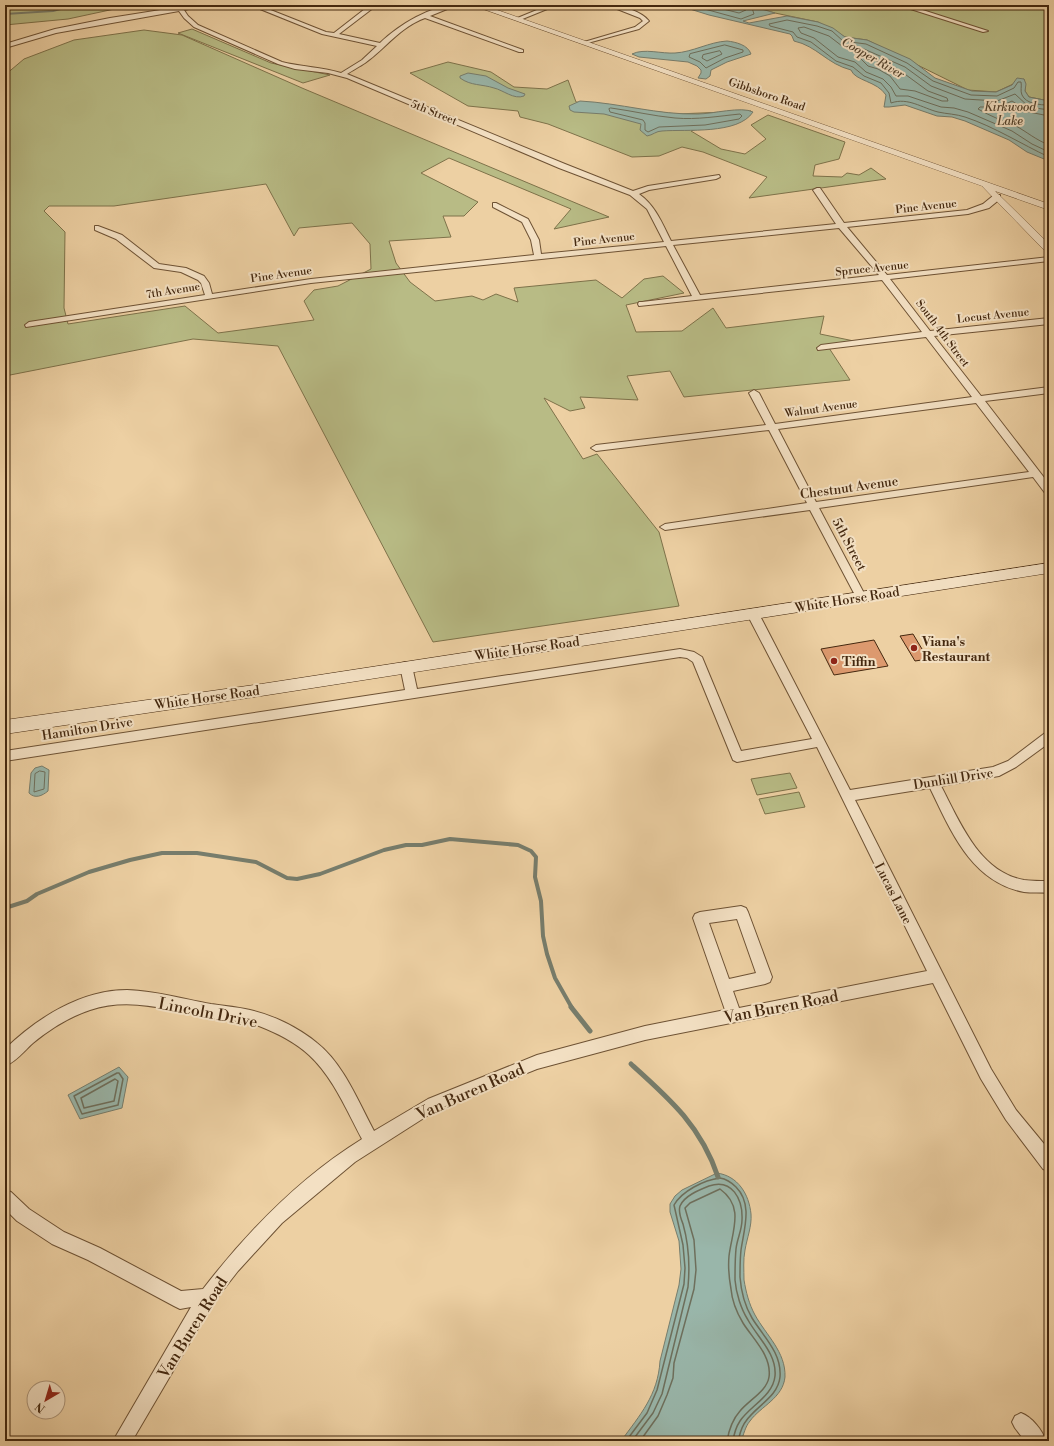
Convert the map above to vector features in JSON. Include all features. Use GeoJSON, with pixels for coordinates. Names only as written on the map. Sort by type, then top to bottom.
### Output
{"type":"FeatureCollection","features":[{"type":"Feature","properties":{"kind":"main road","name":"White Horse Road"},"geometry":{"type":"LineString","coordinates":[[5,727],[261,690],[406,666],[1049,568]]}},
{"type":"Feature","properties":{"kind":"street"},"geometry":{"type":"LineString","coordinates":[[5,46],[55,31],[154,12],[204,5]]}},
{"type":"Feature","properties":{"kind":"street"},"geometry":{"type":"LineString","coordinates":[[253,5],[324,33],[382,45]]}},
{"type":"Feature","properties":{"kind":"street"},"geometry":{"type":"LineString","coordinates":[[335,35],[355,18],[374,5]]}},
{"type":"Feature","properties":{"kind":"street"},"geometry":{"type":"LineString","coordinates":[[341,75],[364,61],[403,26],[411,21],[454,5]]}},
{"type":"Feature","properties":{"kind":"street","name":"Gibbsboro Road"},"geometry":{"type":"LineString","coordinates":[[476,5],[1049,207]]}},
{"type":"Feature","properties":{"kind":"street"},"geometry":{"type":"LineString","coordinates":[[518,19],[554,5]]}},
{"type":"Feature","properties":{"kind":"street"},"geometry":{"type":"LineString","coordinates":[[586,44],[637,28],[646,21],[642,17],[610,5]]}},
{"type":"Feature","properties":{"kind":"street"},"geometry":{"type":"LineString","coordinates":[[901,5],[985,31]]}},
{"type":"Feature","properties":{"kind":"street","name":"5th Street"},"geometry":{"type":"LineString","coordinates":[[181,9],[186,17],[196,26],[280,63],[295,67],[330,71],[341,75],[633,193],[644,201],[650,208],[697,298]]}},
{"type":"Feature","properties":{"kind":"street"},"geometry":{"type":"LineString","coordinates":[[425,16],[521,51]]}},
{"type":"Feature","properties":{"kind":"street"},"geometry":{"type":"LineString","coordinates":[[633,193],[648,188],[716,177]]}},
{"type":"Feature","properties":{"kind":"street"},"geometry":{"type":"LineString","coordinates":[[984,184],[1049,250]]}},
{"type":"Feature","properties":{"kind":"street","name":"South 4th Street"},"geometry":{"type":"LineString","coordinates":[[817,190],[842,226],[885,277],[1049,491]]}},
{"type":"Feature","properties":{"kind":"street","name":"Pine Avenue"},"geometry":{"type":"LineString","coordinates":[[209,296],[311,281],[968,212],[986,206],[997,197]]}},
{"type":"Feature","properties":{"kind":"street"},"geometry":{"type":"LineString","coordinates":[[496,205],[525,221],[535,240],[538,257]]}},
{"type":"Feature","properties":{"kind":"street","name":"7th Avenue"},"geometry":{"type":"LineString","coordinates":[[29,325],[209,296],[205,283],[201,278],[183,270],[157,266],[150,263],[118,237],[98,228]]}},
{"type":"Feature","properties":{"kind":"street","name":"Spruce Avenue"},"geometry":{"type":"LineString","coordinates":[[642,304],[1049,259]]}},
{"type":"Feature","properties":{"kind":"street","name":"Locust Avenue"},"geometry":{"type":"LineString","coordinates":[[821,348],[928,334],[1049,321]]}},
{"type":"Feature","properties":{"kind":"street","name":"Walnut Avenue"},"geometry":{"type":"LineString","coordinates":[[596,448],[772,427],[978,398],[1049,390]]}},
{"type":"Feature","properties":{"kind":"street","name":"5th Street"},"geometry":{"type":"LineString","coordinates":[[754,393],[861,597]]}},
{"type":"Feature","properties":{"kind":"street","name":"Chestnut Avenue"},"geometry":{"type":"LineString","coordinates":[[665,527],[1036,474]]}},
{"type":"Feature","properties":{"kind":"street","name":"Lucas Lane"},"geometry":{"type":"LineString","coordinates":[[753,614],[820,742],[986,1074],[1011,1115],[1049,1163]]}},
{"type":"Feature","properties":{"kind":"street","name":"Hamilton Drive"},"geometry":{"type":"LineString","coordinates":[[5,756],[680,653],[688,654],[698,660],[737,757],[820,742]]}},
{"type":"Feature","properties":{"kind":"street"},"geometry":{"type":"LineString","coordinates":[[406,666],[412,694]]}},
{"type":"Feature","properties":{"kind":"street","name":"Dunhill Drive"},"geometry":{"type":"LineString","coordinates":[[846,796],[995,772],[1003,769],[1049,736]]}},
{"type":"Feature","properties":{"kind":"street"},"geometry":{"type":"LineString","coordinates":[[934,782],[969,851],[987,870],[999,877],[1023,886],[1049,887]]}},
{"type":"Feature","properties":{"kind":"street"},"geometry":{"type":"LineString","coordinates":[[724,987],[765,977],[741,912],[700,918],[724,987],[734,1015]]}},
{"type":"Feature","properties":{"kind":"street","name":"Van Buren Road"},"geometry":{"type":"LineString","coordinates":[[122,1441],[207,1297],[232,1265],[276,1217],[349,1156],[433,1104],[537,1062],[645,1033],[936,976]]}},
{"type":"Feature","properties":{"kind":"street","name":"Lincoln Drive"},"geometry":{"type":"LineString","coordinates":[[5,1059],[30,1035],[57,1016],[81,1005],[106,999],[129,997],[255,1018],[302,1040],[318,1053],[333,1073],[371,1141]]}},
{"type":"Feature","properties":{"kind":"street"},"geometry":{"type":"LineString","coordinates":[[5,1198],[22,1215],[58,1238],[94,1254],[180,1300],[207,1297]]}},
{"type":"Feature","properties":{"kind":"street"},"geometry":{"type":"LineString","coordinates":[[1021,1422],[1037,1441]]}},
{"type":"Feature","properties":{"kind":"green space"},"geometry":{"type":"Polygon","coordinates":[[[5,5],[133,5],[68,19],[5,25],[5,5]]]}},
{"type":"Feature","properties":{"kind":"green space"},"geometry":{"type":"Polygon","coordinates":[[[746,5],[901,5],[900,9],[914,8],[920,5],[1049,5],[1049,101],[1029,97],[1025,91],[1024,79],[996,92],[968,90],[867,40],[845,37],[818,22],[746,5]]]}},
{"type":"Feature","properties":{"kind":"green space"},"geometry":{"type":"Polygon","coordinates":[[[192,29],[271,63],[330,75],[303,83],[178,33],[192,29]]]}},
{"type":"Feature","properties":{"kind":"green space"},"geometry":{"type":"Polygon","coordinates":[[[144,30],[182,35],[302,88],[609,217],[554,229],[571,209],[449,158],[421,173],[478,202],[464,216],[443,216],[451,237],[389,241],[396,263],[410,282],[435,301],[472,296],[483,300],[496,294],[518,302],[514,288],[596,280],[622,298],[644,279],[663,276],[684,293],[626,305],[636,332],[682,331],[713,308],[726,328],[824,316],[820,334],[854,341],[829,348],[850,380],[684,397],[670,371],[627,376],[638,400],[580,397],[585,408],[570,411],[544,398],[583,459],[597,454],[659,532],[679,606],[433,642],[278,346],[193,339],[5,376],[5,75],[24,59],[74,40],[144,30]],[[266,184],[114,206],[49,206],[44,211],[65,232],[64,308],[68,324],[185,306],[218,333],[314,320],[304,301],[314,290],[338,286],[371,269],[370,244],[352,223],[299,228],[294,236],[266,184]]]}},
{"type":"Feature","properties":{"kind":"green space"},"geometry":{"type":"Polygon","coordinates":[[[448,62],[491,72],[514,87],[547,89],[568,80],[576,102],[676,114],[751,111],[691,131],[721,149],[745,154],[766,139],[751,125],[768,115],[845,142],[839,159],[815,165],[813,176],[842,177],[847,173],[859,175],[871,168],[886,179],[749,198],[767,177],[703,152],[682,147],[659,156],[632,157],[548,124],[520,117],[518,111],[468,106],[410,73],[448,62]]]}},
{"type":"Feature","properties":{"kind":"green space"},"geometry":{"type":"Polygon","coordinates":[[[790,773],[797,788],[757,795],[751,779],[790,773]]]}},
{"type":"Feature","properties":{"kind":"green space"},"geometry":{"type":"Polygon","coordinates":[[[799,792],[805,807],[765,814],[759,799],[799,792]]]}},
{"type":"Feature","properties":{"kind":"water","name":"Kirkwood Lake"},"geometry":{"type":"Polygon","coordinates":[[[677,5],[748,5],[775,13],[743,21],[749,23],[787,16],[818,22],[833,28],[845,37],[867,40],[910,59],[935,78],[972,91],[996,92],[1012,85],[1017,78],[1024,79],[1026,84],[1025,91],[1029,97],[1049,101],[1049,161],[1027,152],[1009,140],[965,121],[952,117],[937,116],[905,105],[884,107],[886,95],[882,90],[857,77],[851,70],[835,64],[802,43],[794,41],[790,34],[709,15],[677,5]]]}},
{"type":"Feature","properties":{"kind":"water"},"geometry":{"type":"Polygon","coordinates":[[[727,41],[744,46],[751,54],[727,62],[711,70],[710,76],[706,79],[698,78],[701,70],[697,66],[688,62],[639,57],[632,54],[642,51],[670,53],[682,52],[727,41]]]}},
{"type":"Feature","properties":{"kind":"water"},"geometry":{"type":"Polygon","coordinates":[[[468,73],[486,76],[508,88],[525,94],[524,96],[516,97],[494,88],[472,84],[460,78],[460,76],[468,73]]]}},
{"type":"Feature","properties":{"kind":"water"},"geometry":{"type":"Polygon","coordinates":[[[580,101],[683,114],[704,114],[742,110],[753,112],[746,119],[724,128],[660,131],[647,136],[640,130],[641,124],[604,114],[574,112],[570,110],[569,106],[580,101]]]}},
{"type":"Feature","properties":{"kind":"water"},"geometry":{"type":"Polygon","coordinates":[[[42,766],[49,770],[48,791],[41,795],[34,796],[29,793],[31,773],[35,768],[42,766]]]}},
{"type":"Feature","properties":{"kind":"water"},"geometry":{"type":"Polygon","coordinates":[[[119,1067],[128,1077],[122,1108],[80,1119],[68,1095],[119,1067]]]}},
{"type":"Feature","properties":{"kind":"water"},"geometry":{"type":"Polygon","coordinates":[[[717,1173],[731,1178],[736,1182],[745,1193],[748,1200],[751,1218],[744,1258],[744,1280],[753,1311],[779,1352],[782,1360],[785,1377],[783,1384],[776,1396],[750,1421],[741,1441],[621,1441],[647,1404],[656,1384],[660,1361],[679,1285],[681,1269],[679,1241],[670,1212],[670,1204],[675,1196],[682,1190],[717,1173]]]}},
{"type":"Feature","properties":{"kind":"building","name":"Viana's Restaurant"},"geometry":{"type":"Polygon","coordinates":[[[913,634],[928,659],[915,661],[900,636],[913,634]]]}},
{"type":"Feature","properties":{"kind":"building"},"geometry":{"type":"Polygon","coordinates":[[[874,640],[888,666],[834,675],[821,649],[874,640]]]}},
{"type":"Feature","properties":{"kind":"waterway"},"geometry":{"type":"LineString","coordinates":[[5,14],[53,11],[75,5]]}},
{"type":"Feature","properties":{"kind":"waterway"},"geometry":{"type":"LineString","coordinates":[[5,908],[27,901],[37,894],[89,872],[130,860],[162,853],[197,853],[256,862],[287,878],[297,879],[320,874],[384,850],[406,845],[422,845],[450,839],[518,845],[531,851],[536,857],[535,877],[541,901],[543,936],[547,954],[555,978],[572,1008]]}},
{"type":"Feature","properties":{"kind":"waterway"},"geometry":{"type":"LineString","coordinates":[[571,1007],[590,1031]]}},
{"type":"Feature","properties":{"kind":"waterway"},"geometry":{"type":"LineString","coordinates":[[631,1064],[659,1089],[683,1114],[703,1143],[718,1177]]}},
{"type":"Feature","properties":{"kind":"place","name":"Viana's Restaurant"},"geometry":{"type":"Point","coordinates":[914,648]}},
{"type":"Feature","properties":{"kind":"place","name":"Tiffin"},"geometry":{"type":"Point","coordinates":[834,661]}},
{"type":"Feature","properties":{"kind":"water label","name":"Cooper River"},"geometry":{"type":"Point","coordinates":[873,58]}}]}
